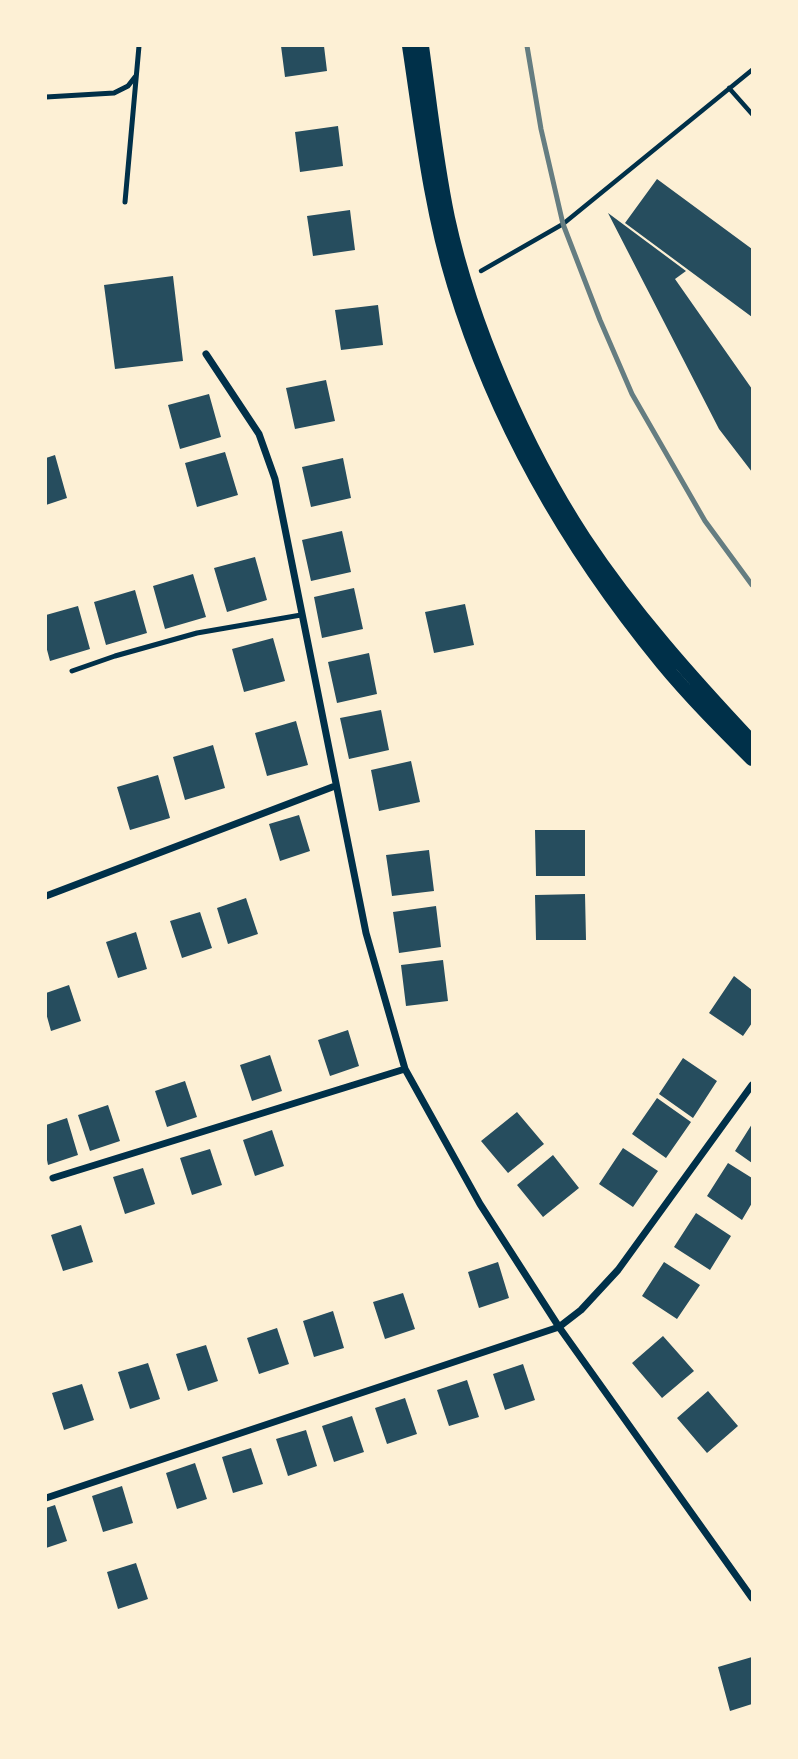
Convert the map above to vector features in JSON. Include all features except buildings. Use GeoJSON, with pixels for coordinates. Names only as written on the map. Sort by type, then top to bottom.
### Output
{"type":"FeatureCollection","features":[{"type":"Feature","properties":{"kind":"main road"},"geometry":{"type":"LineString","coordinates":[[409,46],[438,222],[453,284],[484,372],[532,470],[574,543],[662,663],[752,759]]}},
{"type":"Feature","properties":{"kind":"main road"},"geometry":{"type":"LineString","coordinates":[[422,46],[444,194],[465,281],[497,371],[547,474],[584,539],[676,659],[752,742]]}},
{"type":"Feature","properties":{"kind":"street"},"geometry":{"type":"LineString","coordinates":[[206,354],[258,434],[275,480],[366,933],[405,1069],[480,1204],[559,1327],[752,1598]]}},
{"type":"Feature","properties":{"kind":"street"},"geometry":{"type":"LineString","coordinates":[[46,897],[335,786]]}},
{"type":"Feature","properties":{"kind":"street"},"geometry":{"type":"LineString","coordinates":[[53,1178],[405,1069]]}},
{"type":"Feature","properties":{"kind":"street"},"geometry":{"type":"LineString","coordinates":[[46,1498],[559,1327],[581,1310],[618,1270],[752,1085]]}},
{"type":"Feature","properties":{"kind":"lane"},"geometry":{"type":"LineString","coordinates":[[125,202],[139,46]]}},
{"type":"Feature","properties":{"kind":"lane"},"geometry":{"type":"LineString","coordinates":[[46,97],[114,93],[128,86],[136,74]]}},
{"type":"Feature","properties":{"kind":"lane"},"geometry":{"type":"LineString","coordinates":[[72,671],[187,636],[301,615]]}},
{"type":"Feature","properties":{"kind":"path"},"geometry":{"type":"LineString","coordinates":[[465,281],[563,223],[752,70]]}},
{"type":"Feature","properties":{"kind":"path"},"geometry":{"type":"LineString","coordinates":[[729,88],[752,114]]}},
{"type":"Feature","properties":{"kind":"railway"},"geometry":{"type":"LineString","coordinates":[[527,46],[541,129],[563,224],[600,320],[632,394],[705,521],[752,585]]}}]}
